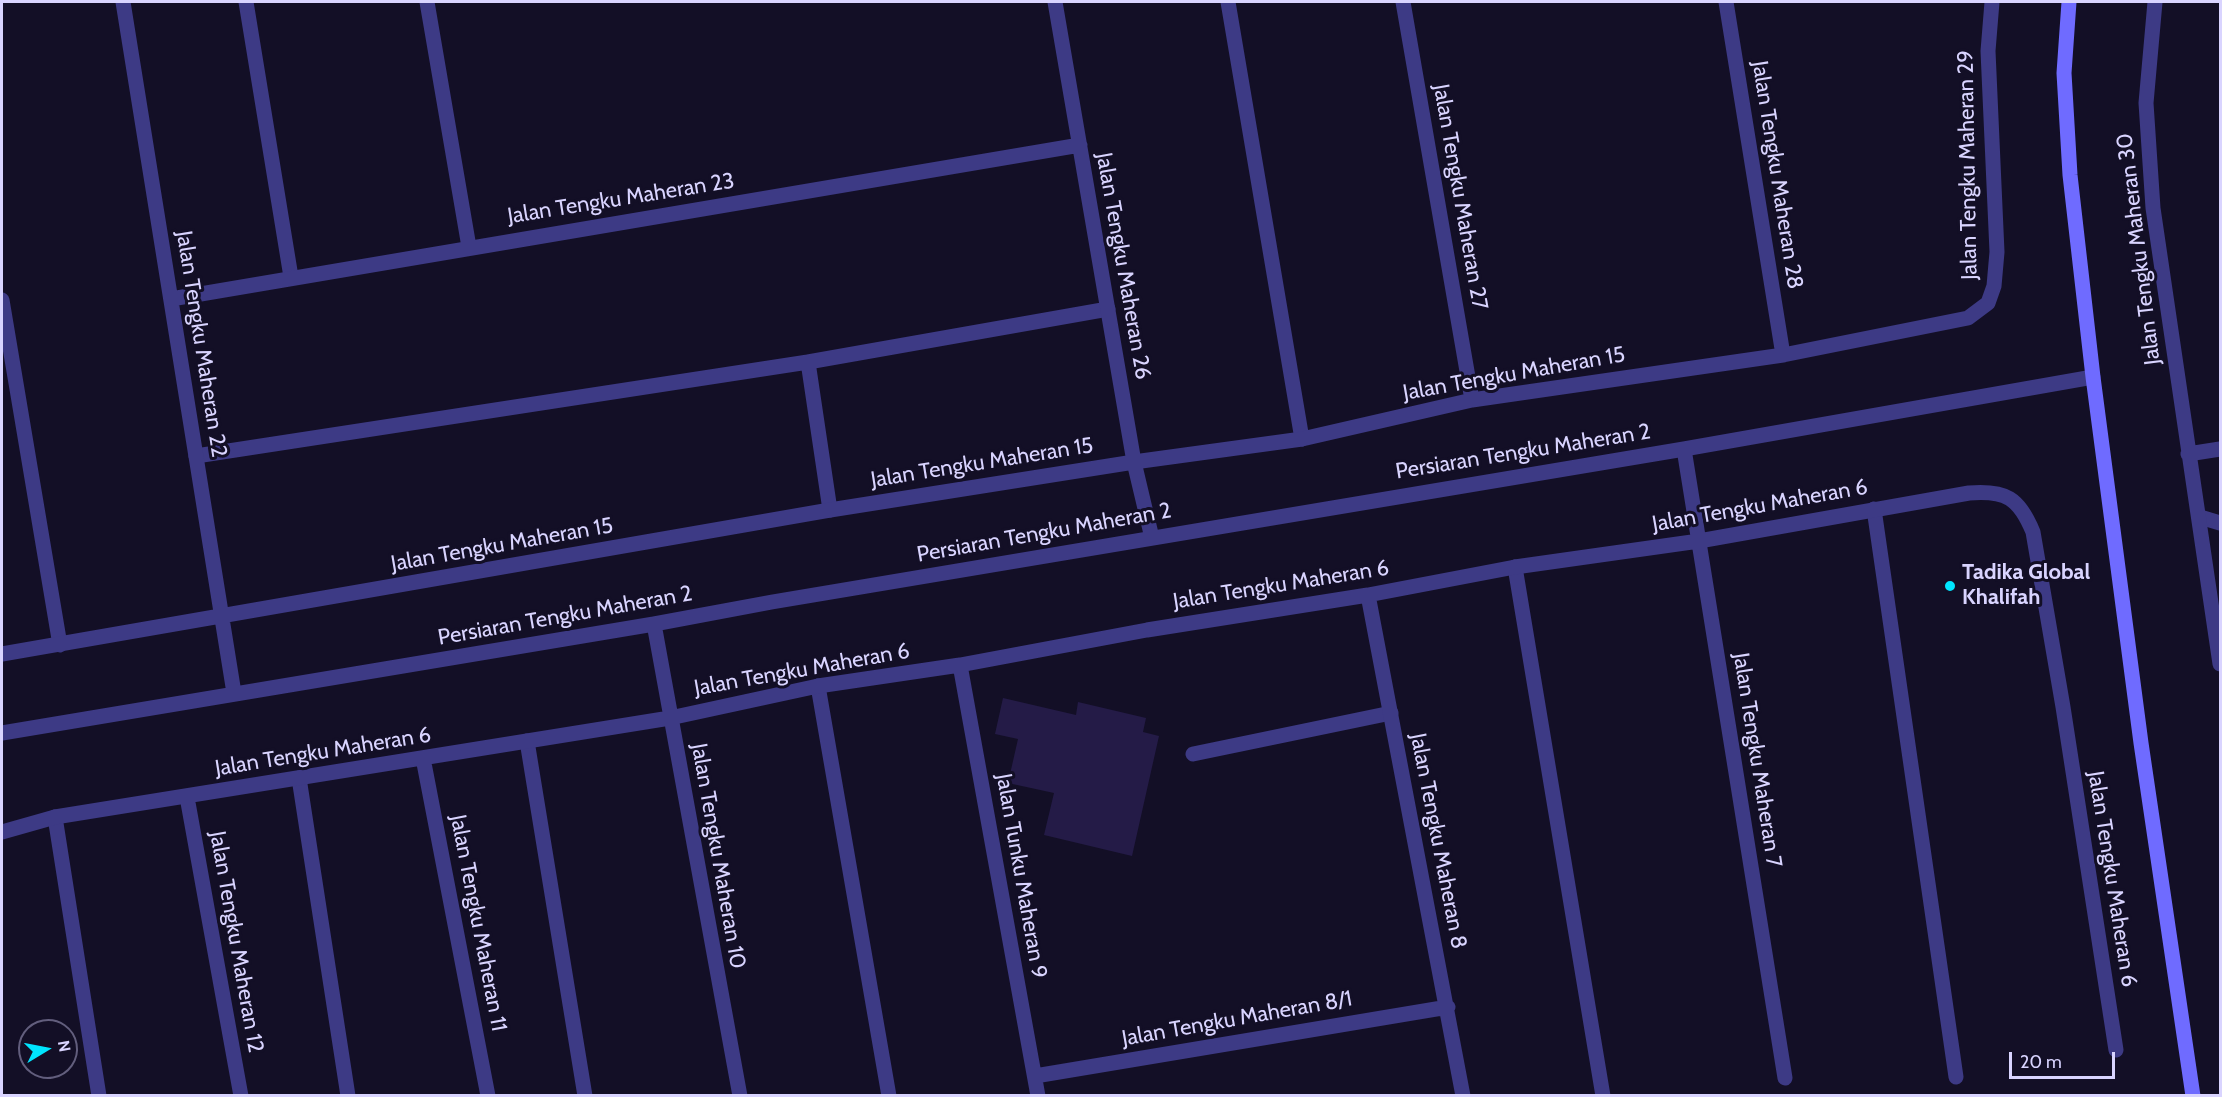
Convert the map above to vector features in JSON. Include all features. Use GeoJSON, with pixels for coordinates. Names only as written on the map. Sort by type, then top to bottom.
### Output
{"type":"FeatureCollection","features":[{"type":"Feature","properties":{"kind":"street","name":"Jalan Tengku Maheran 22"},"geometry":{"type":"LineString","coordinates":[[123,2],[234,693]]}},
{"type":"Feature","properties":{"kind":"street"},"geometry":{"type":"LineString","coordinates":[[246,2],[291,277]]}},
{"type":"Feature","properties":{"kind":"street"},"geometry":{"type":"LineString","coordinates":[[428,2],[468,247]]}},
{"type":"Feature","properties":{"kind":"street","name":"Jalan Tengku Maheran 26"},"geometry":{"type":"LineString","coordinates":[[1055,2],[1134,462],[1152,538]]}},
{"type":"Feature","properties":{"kind":"street"},"geometry":{"type":"LineString","coordinates":[[1228,2],[1302,439]]}},
{"type":"Feature","properties":{"kind":"street","name":"Jalan Tengku Maheran 27"},"geometry":{"type":"LineString","coordinates":[[1403,2],[1472,400]]}},
{"type":"Feature","properties":{"kind":"street","name":"Jalan Tengku Maheran 28"},"geometry":{"type":"LineString","coordinates":[[1726,2],[1783,355]]}},
{"type":"Feature","properties":{"kind":"street","name":"Jalan Tengku Maheran 29"},"geometry":{"type":"LineString","coordinates":[[1968,318],[1988,303],[1994,286],[1997,252],[1988,51],[1992,2]]}},
{"type":"Feature","properties":{"kind":"street"},"geometry":{"type":"LineString","coordinates":[[2069,2],[2064,73],[2070,175],[2093,377],[2143,755],[2193,1095]]}},
{"type":"Feature","properties":{"kind":"street","name":"Jalan Tengku Maheran 30"},"geometry":{"type":"LineString","coordinates":[[2154,2],[2146,103],[2153,208],[2220,664]]}},
{"type":"Feature","properties":{"kind":"street","name":"Jalan Tengku Maheran 23"},"geometry":{"type":"LineString","coordinates":[[171,299],[1080,145]]}},
{"type":"Feature","properties":{"kind":"street"},"geometry":{"type":"LineString","coordinates":[[2,300],[60,645]]}},
{"type":"Feature","properties":{"kind":"street"},"geometry":{"type":"LineString","coordinates":[[196,456],[808,362],[1108,309]]}},
{"type":"Feature","properties":{"kind":"street","name":"Jalan Tengku Maheran 15"},"geometry":{"type":"LineString","coordinates":[[2,654],[830,510],[1134,462],[1302,439],[1472,400],[1783,355],[1968,318]]}},
{"type":"Feature","properties":{"kind":"street"},"geometry":{"type":"LineString","coordinates":[[808,362],[830,510]]}},
{"type":"Feature","properties":{"kind":"street","name":"Persiaran Tengku Maheran 2"},"geometry":{"type":"LineString","coordinates":[[2,733],[1684,449],[2093,377]]}},
{"type":"Feature","properties":{"kind":"street","name":"Jalan Tengku Maheran 7"},"geometry":{"type":"LineString","coordinates":[[1684,449],[1785,1078]]}},
{"type":"Feature","properties":{"kind":"street"},"geometry":{"type":"LineString","coordinates":[[2188,454],[2220,449]]}},
{"type":"Feature","properties":{"kind":"street","name":"Jalan Tengku Maheran 6"},"geometry":{"type":"LineString","coordinates":[[2,832],[55,817],[670,718],[818,686],[960,665],[1147,630],[1368,595],[1515,567],[1699,541],[1874,509],[1992,491],[2011,498],[2025,512],[2033,532],[2116,1050]]}},
{"type":"Feature","properties":{"kind":"street"},"geometry":{"type":"LineString","coordinates":[[1874,509],[1956,1077]]}},
{"type":"Feature","properties":{"kind":"street"},"geometry":{"type":"LineString","coordinates":[[2200,517],[2220,523]]}},
{"type":"Feature","properties":{"kind":"street"},"geometry":{"type":"LineString","coordinates":[[1515,567],[1603,1095]]}},
{"type":"Feature","properties":{"kind":"street","name":"Jalan Tengku Maheran 8"},"geometry":{"type":"LineString","coordinates":[[1368,595],[1463,1095]]}},
{"type":"Feature","properties":{"kind":"street","name":"Jalan Tengku Maheran 10"},"geometry":{"type":"LineString","coordinates":[[654,624],[740,1095]]}},
{"type":"Feature","properties":{"kind":"street","name":"Jalan Tunku Maheran 9"},"geometry":{"type":"LineString","coordinates":[[960,665],[1038,1095]]}},
{"type":"Feature","properties":{"kind":"street"},"geometry":{"type":"LineString","coordinates":[[818,686],[889,1095]]}},
{"type":"Feature","properties":{"kind":"street"},"geometry":{"type":"LineString","coordinates":[[1193,754],[1391,713]]}},
{"type":"Feature","properties":{"kind":"street"},"geometry":{"type":"LineString","coordinates":[[526,741],[585,1095]]}},
{"type":"Feature","properties":{"kind":"street","name":"Jalan Tengku Maheran 11"},"geometry":{"type":"LineString","coordinates":[[423,758],[488,1095]]}},
{"type":"Feature","properties":{"kind":"street"},"geometry":{"type":"LineString","coordinates":[[299,778],[348,1095]]}},
{"type":"Feature","properties":{"kind":"street","name":"Jalan Tengku Maheran 12"},"geometry":{"type":"LineString","coordinates":[[187,796],[241,1095]]}},
{"type":"Feature","properties":{"kind":"street"},"geometry":{"type":"LineString","coordinates":[[55,817],[99,1095]]}},
{"type":"Feature","properties":{"kind":"street","name":"Jalan Tengku Maheran 8/1"},"geometry":{"type":"LineString","coordinates":[[1035,1076],[1448,1007]]}},
{"type":"Feature","properties":{"kind":"building"},"geometry":{"type":"Polygon","coordinates":[[[1003,698],[1076,715],[1078,702],[1146,718],[1143,732],[1159,736],[1132,856],[1044,835],[1054,793],[1008,783],[1018,739],[995,734],[1003,698]]]}},
{"type":"Feature","properties":{"kind":"place","name":"Tadika Global Khalifah"},"geometry":{"type":"Point","coordinates":[1950,586]}}]}
